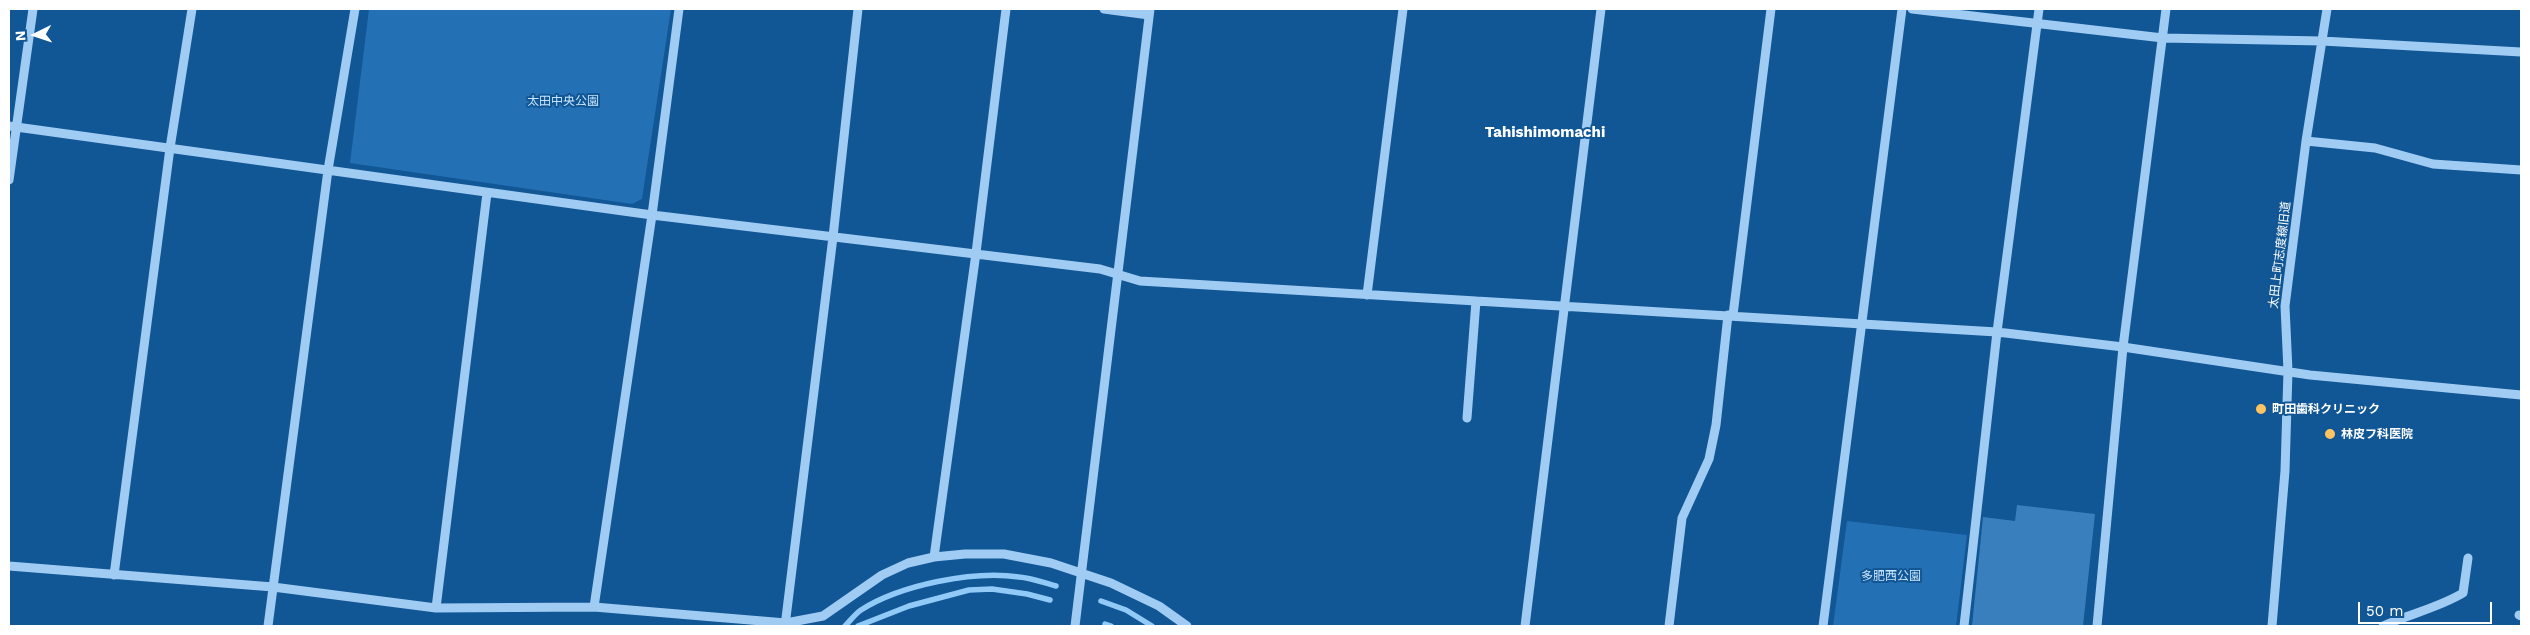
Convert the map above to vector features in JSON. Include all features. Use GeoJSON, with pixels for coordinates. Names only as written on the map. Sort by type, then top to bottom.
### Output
{"type":"FeatureCollection","features":[{"type":"Feature","properties":{"kind":"street"},"geometry":{"type":"LineString","coordinates":[[9,180],[12,126],[33,9]]}},
{"type":"Feature","properties":{"kind":"street"},"geometry":{"type":"LineString","coordinates":[[114,575],[170,148],[192,9]]}},
{"type":"Feature","properties":{"kind":"street"},"geometry":{"type":"LineString","coordinates":[[268,626],[328,170],[355,9]]}},
{"type":"Feature","properties":{"kind":"street"},"geometry":{"type":"LineString","coordinates":[[594,607],[652,215],[679,9]]}},
{"type":"Feature","properties":{"kind":"street"},"geometry":{"type":"LineString","coordinates":[[786,625],[833,237],[858,9]]}},
{"type":"Feature","properties":{"kind":"street"},"geometry":{"type":"LineString","coordinates":[[934,557],[976,254],[1006,9]]}},
{"type":"Feature","properties":{"kind":"street"},"geometry":{"type":"LineString","coordinates":[[1075,626],[1119,275],[1149,12],[1104,9]]}},
{"type":"Feature","properties":{"kind":"street"},"geometry":{"type":"LineString","coordinates":[[1366,295],[1403,9]]}},
{"type":"Feature","properties":{"kind":"street"},"geometry":{"type":"LineString","coordinates":[[1525,626],[1601,9]]}},
{"type":"Feature","properties":{"kind":"street"},"geometry":{"type":"LineString","coordinates":[[1669,626],[1682,518],[1709,459],[1716,425],[1772,9]]}},
{"type":"Feature","properties":{"kind":"street"},"geometry":{"type":"LineString","coordinates":[[1823,626],[1860,323],[1902,9]]}},
{"type":"Feature","properties":{"kind":"street"},"geometry":{"type":"LineString","coordinates":[[1912,9],[2163,38],[2322,42],[2521,52]]}},
{"type":"Feature","properties":{"kind":"street"},"geometry":{"type":"LineString","coordinates":[[1964,626],[1997,332],[2039,9]]}},
{"type":"Feature","properties":{"kind":"street"},"geometry":{"type":"LineString","coordinates":[[2097,626],[2123,347],[2166,9]]}},
{"type":"Feature","properties":{"kind":"street","name":"太田上町志度線旧道"},"geometry":{"type":"LineString","coordinates":[[2272,626],[2285,471],[2288,371],[2285,306],[2306,142],[2327,9]]}},
{"type":"Feature","properties":{"kind":"street"},"geometry":{"type":"LineString","coordinates":[[12,126],[652,215],[1100,269],[1140,282],[1565,305],[1997,332],[2123,347],[2288,371],[2521,396]]}},
{"type":"Feature","properties":{"kind":"street"},"geometry":{"type":"LineString","coordinates":[[2306,142],[2375,148],[2433,164],[2521,170]]}},
{"type":"Feature","properties":{"kind":"street"},"geometry":{"type":"LineString","coordinates":[[436,608],[486,193]]}},
{"type":"Feature","properties":{"kind":"street"},"geometry":{"type":"LineString","coordinates":[[1467,418],[1476,301]]}},
{"type":"Feature","properties":{"kind":"street"},"geometry":{"type":"LineString","coordinates":[[9,566],[273,587],[436,608],[594,607],[786,625],[824,616],[882,574],[908,563],[934,557],[1004,554],[1051,563],[1111,583],[1159,606],[1188,626]]}},
{"type":"Feature","properties":{"kind":"street"},"geometry":{"type":"LineString","coordinates":[[2383,626],[2410,614],[2446,604],[2463,593],[2468,558]]}},
{"type":"Feature","properties":{"kind":"green space","name":"太田中央公園"},"geometry":{"type":"Polygon","coordinates":[[[369,9],[671,9],[642,199],[632,204],[350,163],[369,9]]]}},
{"type":"Feature","properties":{"kind":"green space","name":"多肥西公園"},"geometry":{"type":"Polygon","coordinates":[[[1847,521],[1967,535],[1956,626],[1833,626],[1847,521]]]}},
{"type":"Feature","properties":{"kind":"building"},"geometry":{"type":"Polygon","coordinates":[[[2017,505],[2095,514],[2083,626],[1972,626],[1983,517],[2015,521],[2017,505]]]}},
{"type":"Feature","properties":{"kind":"waterway"},"geometry":{"type":"LineString","coordinates":[[845,626],[859,612],[877,601],[896,593],[938,582],[960,578],[1001,575],[1029,578],[1056,586]]}},
{"type":"Feature","properties":{"kind":"waterway"},"geometry":{"type":"LineString","coordinates":[[858,626],[909,606],[969,590],[992,589],[1027,594],[1050,600]]}},
{"type":"Feature","properties":{"kind":"waterway"},"geometry":{"type":"LineString","coordinates":[[1101,601],[1126,610],[1152,626]]}},
{"type":"Feature","properties":{"kind":"waterway"},"geometry":{"type":"LineString","coordinates":[[1105,624],[1111,626]]}},
{"type":"Feature","properties":{"kind":"place","name":"町田歯科クリニック"},"geometry":{"type":"Point","coordinates":[2261,409]}},
{"type":"Feature","properties":{"kind":"place","name":"林皮フ科医院"},"geometry":{"type":"Point","coordinates":[2330,434]}},
{"type":"Feature","properties":{"kind":"district","name":"Tahishimomachi"},"geometry":{"type":"Point","coordinates":[1545,133]}}]}
